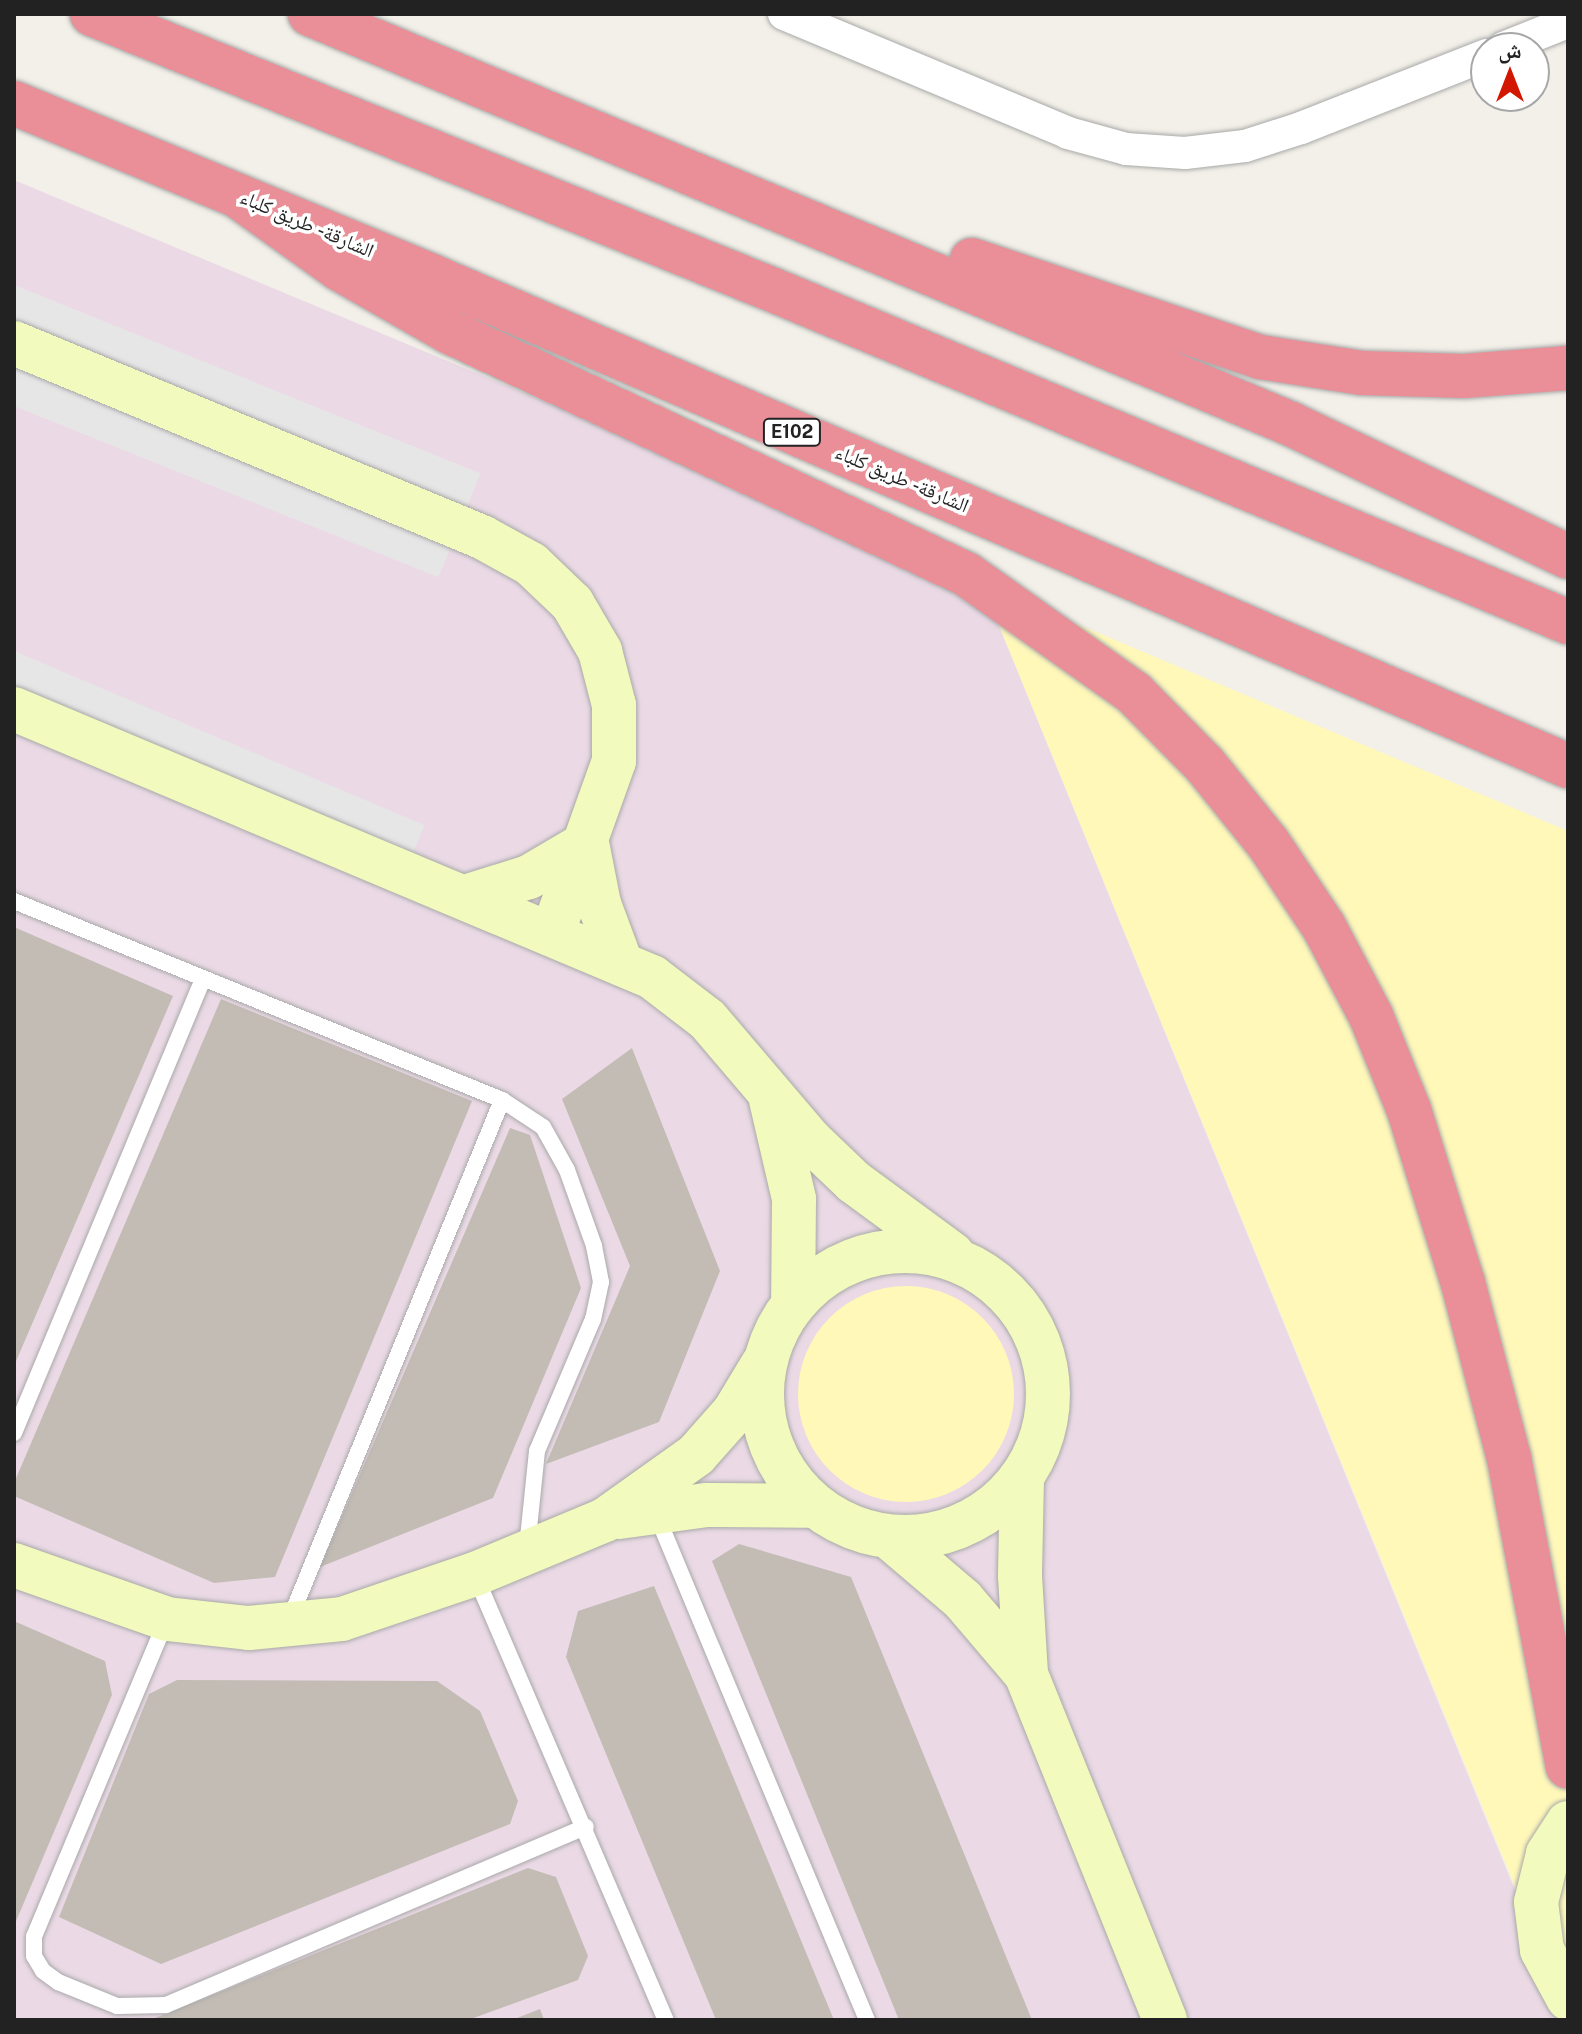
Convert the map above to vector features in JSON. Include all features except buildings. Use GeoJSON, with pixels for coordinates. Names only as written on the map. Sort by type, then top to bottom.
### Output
{"type":"FeatureCollection","features":[{"type":"Feature","properties":{"kind":"highway"},"geometry":{"type":"LineString","coordinates":[[92,14],[793,298],[1568,622]]}},
{"type":"Feature","properties":{"kind":"highway"},"geometry":{"type":"LineString","coordinates":[[310,14],[1291,424],[1568,557]]}},
{"type":"Feature","properties":{"kind":"highway","name":"الشارقة - طريق كلباء"},"geometry":{"type":"LineString","coordinates":[[14,103],[1568,766]]}},
{"type":"Feature","properties":{"kind":"highway"},"geometry":{"type":"LineString","coordinates":[[677,167],[829,210],[1160,328],[1260,357],[1362,373],[1421,375],[1568,368]]}},
{"type":"Feature","properties":{"kind":"highway"},"geometry":{"type":"LineString","coordinates":[[238,196],[340,269],[450,332],[966,574],[1134,693],[1205,765],[1268,843],[1324,927],[1371,1016],[1409,1110],[1463,1283],[1509,1458],[1568,1766]]}},
{"type":"Feature","properties":{"kind":"street"},"geometry":{"type":"LineString","coordinates":[[784,14],[1068,133],[1126,149],[1185,153],[1245,146],[1301,128],[1470,61]]}},
{"type":"Feature","properties":{"kind":"street"},"geometry":{"type":"LineString","coordinates":[[1543,32],[1568,22]]}},
{"type":"Feature","properties":{"kind":"street"},"geometry":{"type":"LineString","coordinates":[[14,343],[482,537],[531,564],[572,603],[600,651],[614,705],[614,761],[552,934]]}},
{"type":"Feature","properties":{"kind":"street"},"geometry":{"type":"LineString","coordinates":[[14,709],[652,977],[707,1019],[769,1094],[854,1182],[990,1279],[1021,1310],[1042,1350],[1049,1395],[1042,1438],[1022,1478],[985,1513],[939,1533],[889,1537],[849,1526],[813,1506],[787,1475],[769,1441],[761,1403],[763,1364]]}},
{"type":"Feature","properties":{"kind":"street"},"geometry":{"type":"LineString","coordinates":[[465,897],[529,877],[587,843]]}},
{"type":"Feature","properties":{"kind":"street"},"geometry":{"type":"LineString","coordinates":[[587,843],[599,904],[621,963]]}},
{"type":"Feature","properties":{"kind":"street"},"geometry":{"type":"LineString","coordinates":[[769,1094],[794,1199],[793,1305]]}},
{"type":"Feature","properties":{"kind":"street"},"geometry":{"type":"LineString","coordinates":[[605,1520],[696,1455],[734,1412],[793,1305],[825,1276],[864,1257],[907,1251],[952,1254]]}},
{"type":"Feature","properties":{"kind":"street"},"geometry":{"type":"LineString","coordinates":[[1022,1478],[1020,1576],[1026,1674],[1165,2020]]}},
{"type":"Feature","properties":{"kind":"street"},"geometry":{"type":"LineString","coordinates":[[14,1565],[167,1619],[287,1627],[342,1619],[475,1574],[605,1520],[655,1510],[813,1506]]}},
{"type":"Feature","properties":{"kind":"street"},"geometry":{"type":"LineString","coordinates":[[889,1537],[963,1600],[1026,1674]]}},
{"type":"Feature","properties":{"kind":"street"},"geometry":{"type":"LineString","coordinates":[[1568,1823],[1548,1854],[1536,1902],[1542,1950],[1568,1998]]}},
{"type":"Feature","properties":{"kind":"lane"},"geometry":{"type":"LineString","coordinates":[[14,901],[202,982],[502,1100],[543,1127],[557,1147],[594,1246],[601,1282],[593,1319],[537,1451],[527,1553]]}},
{"type":"Feature","properties":{"kind":"lane"},"geometry":{"type":"LineString","coordinates":[[14,1433],[202,982]]}},
{"type":"Feature","properties":{"kind":"lane"},"geometry":{"type":"LineString","coordinates":[[287,1627],[502,1100]]}},
{"type":"Feature","properties":{"kind":"lane"},"geometry":{"type":"LineString","coordinates":[[655,1510],[867,2020]]}},
{"type":"Feature","properties":{"kind":"lane"},"geometry":{"type":"LineString","coordinates":[[475,1574],[586,1827],[666,2020]]}},
{"type":"Feature","properties":{"kind":"lane"},"geometry":{"type":"LineString","coordinates":[[167,1619],[34,1937],[34,1956],[43,1971],[58,1982],[117,2006],[166,2005],[586,1827]]}},
{"type":"Feature","properties":{"kind":"shaded area"},"geometry":{"type":"Polygon","coordinates":[[[14,180],[982,584],[1568,2020],[14,2020],[14,180]]]}},
{"type":"Feature","properties":{"kind":"shaded area"},"geometry":{"type":"Polygon","coordinates":[[[14,285],[480,473],[438,577],[14,406],[14,285]]]}},
{"type":"Feature","properties":{"kind":"shaded area"},"geometry":{"type":"Polygon","coordinates":[[[14,651],[425,825],[412,856],[14,687],[14,651]]]}},
{"type":"Feature","properties":{"kind":"sand"},"geometry":{"type":"Polygon","coordinates":[[[982,584],[1568,831],[1568,2016],[982,584]]]}},
{"type":"Feature","properties":{"kind":"sand"},"geometry":{"type":"Polygon","coordinates":[[[906,1286],[948,1294],[983,1317],[1006,1352],[1014,1394],[1006,1436],[983,1471],[948,1494],[906,1502],[864,1494],[829,1471],[806,1436],[798,1394],[806,1352],[829,1317],[864,1294],[906,1286]]]}}]}
